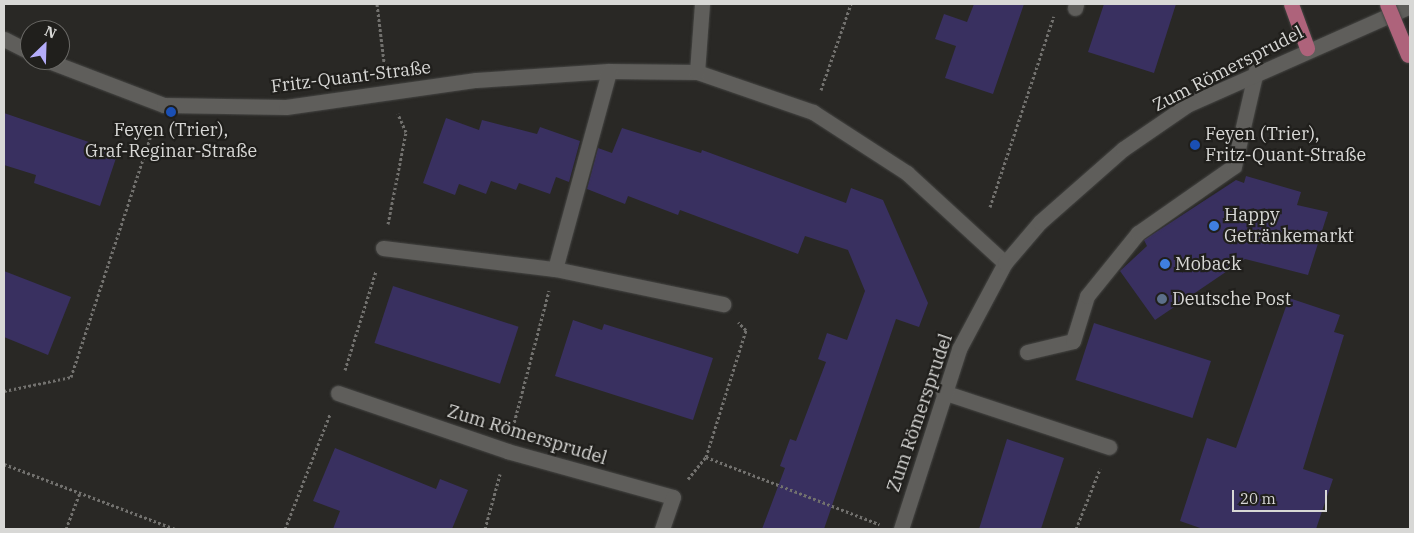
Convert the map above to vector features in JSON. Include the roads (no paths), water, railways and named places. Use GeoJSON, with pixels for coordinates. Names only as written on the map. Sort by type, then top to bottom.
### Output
{"type":"FeatureCollection","features":[{"type":"Feature","properties":{"kind":"main road"},"geometry":{"type":"LineString","coordinates":[[1291,4],[1308,48]]}},
{"type":"Feature","properties":{"kind":"main road"},"geometry":{"type":"LineString","coordinates":[[1388,4],[1409,58]]}},
{"type":"Feature","properties":{"kind":"street"},"geometry":{"type":"LineString","coordinates":[[697,72],[702,4]]}},
{"type":"Feature","properties":{"kind":"street","name":"Zum Römersprudel"},"geometry":{"type":"LineString","coordinates":[[901,529],[959,349],[1005,263],[1040,222],[1123,148],[1187,106],[1256,71],[1410,6]]}},
{"type":"Feature","properties":{"kind":"street"},"geometry":{"type":"LineString","coordinates":[[4,39],[20,47]]}},
{"type":"Feature","properties":{"kind":"street","name":"Fritz-Quant-Straße"},"geometry":{"type":"LineString","coordinates":[[70,69],[164,105],[286,107],[476,80],[609,71],[697,72],[813,112],[907,173],[1005,263]]}},
{"type":"Feature","properties":{"kind":"street"},"geometry":{"type":"LineString","coordinates":[[556,269],[609,71]]}},
{"type":"Feature","properties":{"kind":"street"},"geometry":{"type":"LineString","coordinates":[[1027,352],[1073,341],[1087,296],[1138,233],[1234,166],[1256,71]]}},
{"type":"Feature","properties":{"kind":"street"},"geometry":{"type":"LineString","coordinates":[[383,248],[556,269],[723,304]]}},
{"type":"Feature","properties":{"kind":"street"},"geometry":{"type":"LineString","coordinates":[[944,392],[1109,447]]}},
{"type":"Feature","properties":{"kind":"street","name":"Zum Römersprudel"},"geometry":{"type":"LineString","coordinates":[[338,394],[507,451],[673,497],[662,529]]}},
{"type":"Feature","properties":{"kind":"place","name":"Feyen (Trier), Graf-Reginar-Straße"},"geometry":{"type":"Point","coordinates":[171,112]}},
{"type":"Feature","properties":{"kind":"place","name":"Feyen (Trier), Fritz-Quant-Straße"},"geometry":{"type":"Point","coordinates":[1195,145]}},
{"type":"Feature","properties":{"kind":"place","name":"Happy Getränkemarkt"},"geometry":{"type":"Point","coordinates":[1214,226]}},
{"type":"Feature","properties":{"kind":"place","name":"Moback"},"geometry":{"type":"Point","coordinates":[1165,264]}},
{"type":"Feature","properties":{"kind":"place","name":"Deutsche Post"},"geometry":{"type":"Point","coordinates":[1162,299]}}]}
